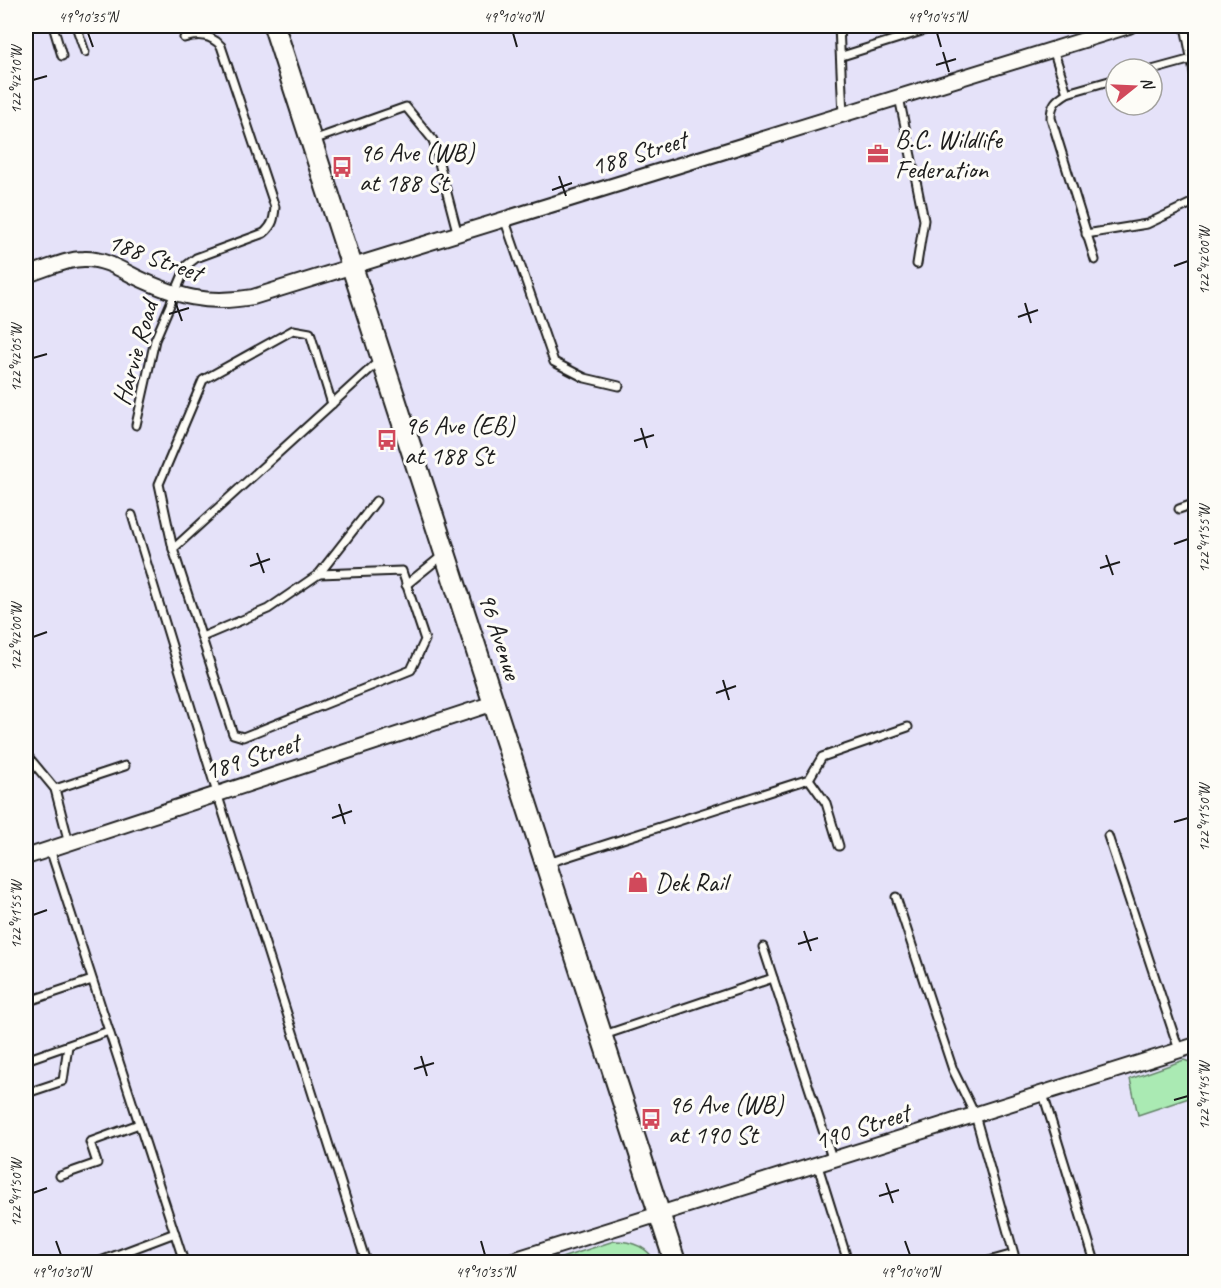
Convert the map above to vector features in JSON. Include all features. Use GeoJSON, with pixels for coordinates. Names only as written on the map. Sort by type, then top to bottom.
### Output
{"type":"FeatureCollection","features":[{"type":"Feature","properties":{"kind":"main road","name":"96 Avenue"},"geometry":{"type":"LineString","coordinates":[[274,26],[675,1263]]}},
{"type":"Feature","properties":{"kind":"street","name":"188 Street"},"geometry":{"type":"LineString","coordinates":[[26,275],[74,260],[96,259],[175,293],[211,302],[233,301],[505,221],[1129,26]]}},
{"type":"Feature","properties":{"kind":"street","name":"189 Street"},"geometry":{"type":"LineString","coordinates":[[26,857],[494,702]]}},
{"type":"Feature","properties":{"kind":"street","name":"190 Street"},"geometry":{"type":"LineString","coordinates":[[507,1263],[1196,1045]]}},
{"type":"Feature","properties":{"kind":"lane"},"geometry":{"type":"LineString","coordinates":[[53,26],[62,56]]}},
{"type":"Feature","properties":{"kind":"lane"},"geometry":{"type":"LineString","coordinates":[[76,26],[85,52]]}},
{"type":"Feature","properties":{"kind":"lane"},"geometry":{"type":"LineString","coordinates":[[839,26],[843,115]]}},
{"type":"Feature","properties":{"kind":"lane"},"geometry":{"type":"LineString","coordinates":[[842,56],[938,26]]}},
{"type":"Feature","properties":{"kind":"lane"},"geometry":{"type":"LineString","coordinates":[[1185,26],[1196,83]]}},
{"type":"Feature","properties":{"kind":"lane","name":"Harvie Road"},"geometry":{"type":"LineString","coordinates":[[136,425],[155,340],[170,311],[187,265],[196,258],[264,233],[272,226],[274,207],[221,46],[214,39],[207,37],[196,35],[184,38]]}},
{"type":"Feature","properties":{"kind":"lane"},"geometry":{"type":"LineString","coordinates":[[1053,49],[1067,93]]}},
{"type":"Feature","properties":{"kind":"lane"},"geometry":{"type":"LineString","coordinates":[[1164,67],[1193,59]]}},
{"type":"Feature","properties":{"kind":"lane"},"geometry":{"type":"LineString","coordinates":[[1095,260],[1051,118],[1051,108],[1055,100],[1067,93],[1104,82]]}},
{"type":"Feature","properties":{"kind":"lane"},"geometry":{"type":"LineString","coordinates":[[899,97],[924,220],[917,264]]}},
{"type":"Feature","properties":{"kind":"lane"},"geometry":{"type":"LineString","coordinates":[[310,141],[406,106],[433,140],[458,235]]}},
{"type":"Feature","properties":{"kind":"lane"},"geometry":{"type":"LineString","coordinates":[[1086,234],[1147,224],[1196,201]]}},
{"type":"Feature","properties":{"kind":"lane"},"geometry":{"type":"LineString","coordinates":[[505,221],[554,362],[585,378],[619,386]]}},
{"type":"Feature","properties":{"kind":"lane"},"geometry":{"type":"LineString","coordinates":[[319,574],[402,571],[425,640],[411,670],[243,737],[233,734],[173,549],[159,484],[203,380],[293,330],[310,333],[332,404]]}},
{"type":"Feature","properties":{"kind":"lane"},"geometry":{"type":"LineString","coordinates":[[173,549],[382,358]]}},
{"type":"Feature","properties":{"kind":"lane"},"geometry":{"type":"LineString","coordinates":[[202,637],[268,609],[319,574],[376,501]]}},
{"type":"Feature","properties":{"kind":"lane"},"geometry":{"type":"LineString","coordinates":[[1179,509],[1196,503]]}},
{"type":"Feature","properties":{"kind":"lane"},"geometry":{"type":"LineString","coordinates":[[132,515],[217,793],[366,1263]]}},
{"type":"Feature","properties":{"kind":"lane"},"geometry":{"type":"LineString","coordinates":[[406,585],[445,554]]}},
{"type":"Feature","properties":{"kind":"lane"},"geometry":{"type":"LineString","coordinates":[[545,864],[809,779],[822,757],[908,727]]}},
{"type":"Feature","properties":{"kind":"lane"},"geometry":{"type":"LineString","coordinates":[[26,753],[55,789],[69,843]]}},
{"type":"Feature","properties":{"kind":"lane"},"geometry":{"type":"LineString","coordinates":[[55,789],[125,766]]}},
{"type":"Feature","properties":{"kind":"lane"},"geometry":{"type":"LineString","coordinates":[[809,779],[826,803],[839,846]]}},
{"type":"Feature","properties":{"kind":"lane"},"geometry":{"type":"LineString","coordinates":[[1108,836],[1179,1050]]}},
{"type":"Feature","properties":{"kind":"lane"},"geometry":{"type":"LineString","coordinates":[[50,849],[184,1263]]}},
{"type":"Feature","properties":{"kind":"lane"},"geometry":{"type":"LineString","coordinates":[[896,897],[953,1070],[975,1115],[1014,1254],[985,1263]]}},
{"type":"Feature","properties":{"kind":"lane"},"geometry":{"type":"LineString","coordinates":[[763,947],[833,1161]]}},
{"type":"Feature","properties":{"kind":"lane"},"geometry":{"type":"LineString","coordinates":[[602,1036],[773,978]]}},
{"type":"Feature","properties":{"kind":"lane"},"geometry":{"type":"LineString","coordinates":[[26,1002],[92,980]]}},
{"type":"Feature","properties":{"kind":"lane"},"geometry":{"type":"LineString","coordinates":[[26,1060],[109,1031]]}},
{"type":"Feature","properties":{"kind":"lane"},"geometry":{"type":"LineString","coordinates":[[26,1080],[30,1092],[63,1081],[68,1046]]}},
{"type":"Feature","properties":{"kind":"lane"},"geometry":{"type":"LineString","coordinates":[[1043,1094],[1095,1263]]}},
{"type":"Feature","properties":{"kind":"lane"},"geometry":{"type":"LineString","coordinates":[[60,1176],[97,1163],[90,1142],[139,1124]]}},
{"type":"Feature","properties":{"kind":"lane"},"geometry":{"type":"LineString","coordinates":[[818,1166],[848,1263]]}},
{"type":"Feature","properties":{"kind":"lane"},"geometry":{"type":"LineString","coordinates":[[98,1263],[175,1233]]}},
{"type":"Feature","properties":{"kind":"shaded area"},"geometry":{"type":"Polygon","coordinates":[[[26,26],[1195,26],[1195,1262],[26,1262],[26,26]]]}},
{"type":"Feature","properties":{"kind":"green space"},"geometry":{"type":"Polygon","coordinates":[[[1184,1060],[1195,1064],[1195,1096],[1138,1115],[1130,1079],[1184,1060]]]}},
{"type":"Feature","properties":{"kind":"green space"},"geometry":{"type":"Polygon","coordinates":[[[614,1241],[638,1246],[648,1252],[656,1262],[549,1262],[614,1241]]]}},
{"type":"Feature","properties":{"kind":"place","name":"B.C. Wildlife Federation"},"geometry":{"type":"Point","coordinates":[878,154]}},
{"type":"Feature","properties":{"kind":"place","name":"96 Ave (WB) at 188 St"},"geometry":{"type":"Point","coordinates":[342,167]}},
{"type":"Feature","properties":{"kind":"place","name":"96 Ave (EB) at 188 St"},"geometry":{"type":"Point","coordinates":[387,440]}},
{"type":"Feature","properties":{"kind":"place","name":"Dek Rail"},"geometry":{"type":"Point","coordinates":[638,882]}},
{"type":"Feature","properties":{"kind":"place","name":"96 Ave (WB) at 190 St"},"geometry":{"type":"Point","coordinates":[651,1119]}}]}
